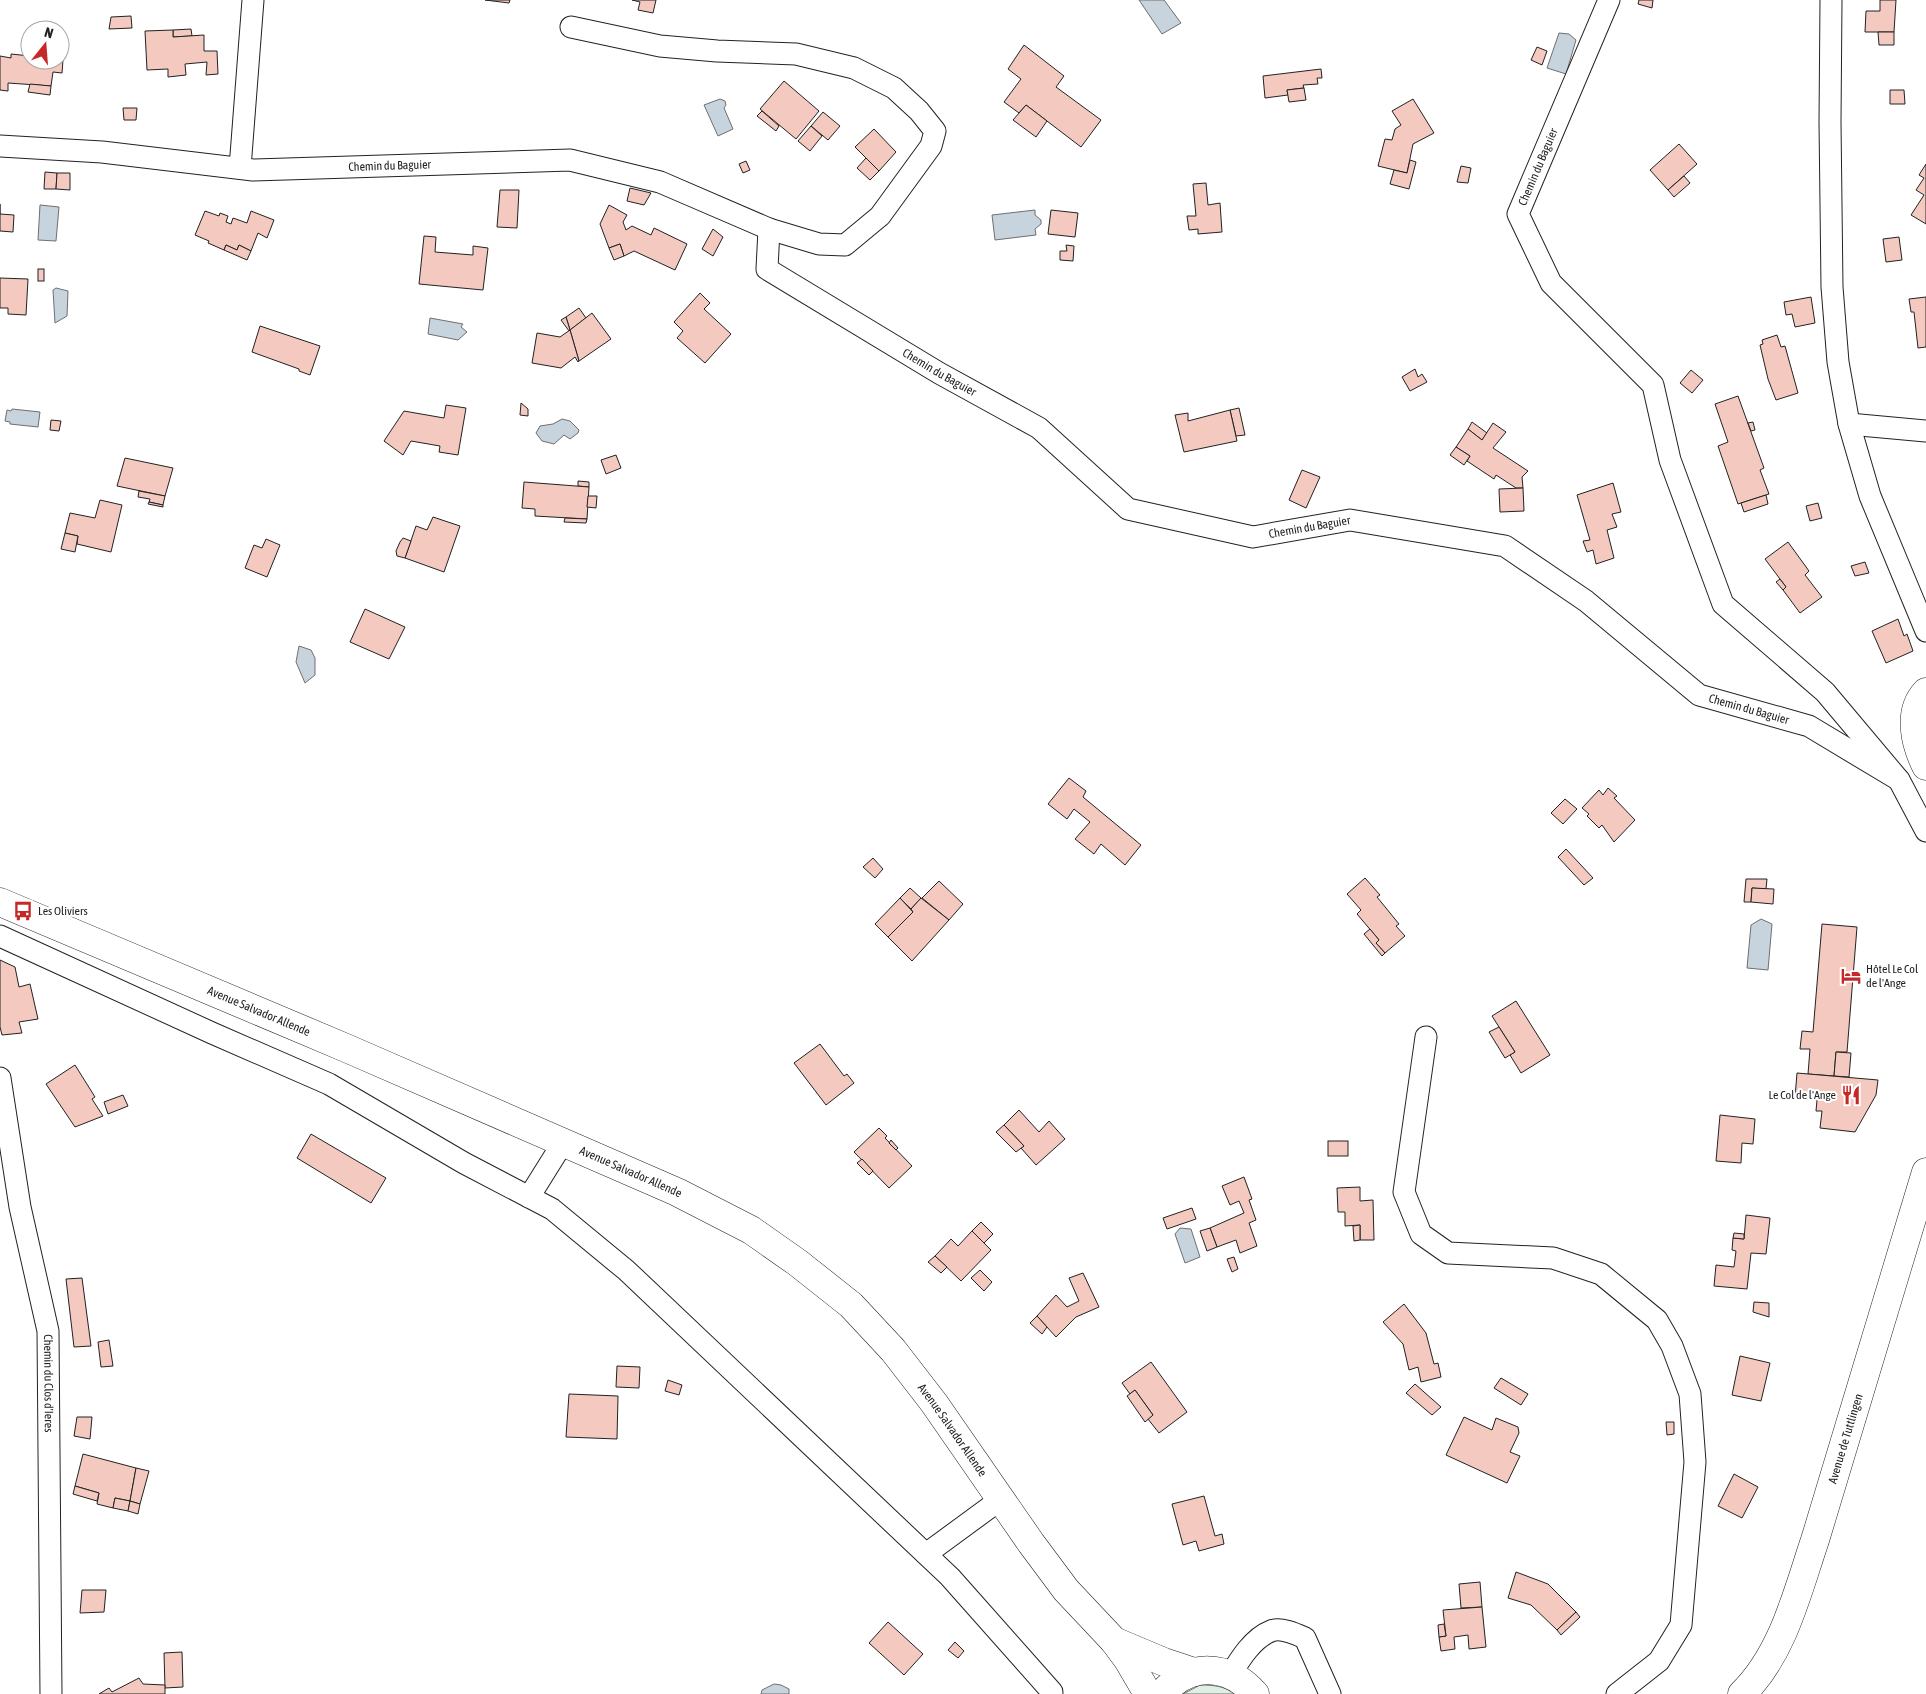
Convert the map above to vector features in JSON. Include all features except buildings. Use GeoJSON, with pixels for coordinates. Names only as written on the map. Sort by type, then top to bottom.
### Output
{"type":"FeatureCollection","features":[{"type":"Feature","properties":{"kind":"main road"},"geometry":{"type":"LineString","coordinates":[[1926,692],[1915,711],[1914,727],[1918,749],[1926,766]]}},
{"type":"Feature","properties":{"kind":"main road","name":"Avenue Salvador Allende"},"geometry":{"type":"LineString","coordinates":[[0,902],[564,1141],[677,1192],[750,1230],[798,1263],[851,1305],[893,1350],[934,1402],[1066,1590],[1114,1641],[1128,1660],[1148,1694]]}},
{"type":"Feature","properties":{"kind":"main road","name":"Avenue de Tuttlingen"},"geometry":{"type":"LineString","coordinates":[[1742,1694],[1767,1664],[1783,1631],[1795,1598],[1815,1540],[1926,1172]]}},
{"type":"Feature","properties":{"kind":"main road","name":"Avenue Salvador Allende"},"geometry":{"type":"LineString","coordinates":[[1114,1641],[1164,1662],[1194,1672]]}},
{"type":"Feature","properties":{"kind":"main road"},"geometry":{"type":"LineString","coordinates":[[1162,1694],[1181,1677],[1194,1672],[1212,1670],[1231,1674],[1246,1683],[1255,1694]]}},
{"type":"Feature","properties":{"kind":"street"},"geometry":{"type":"LineString","coordinates":[[240,168],[253,0]]}},
{"type":"Feature","properties":{"kind":"street","name":"Chemin du Baguier"},"geometry":{"type":"LineString","coordinates":[[1609,0],[1518,214],[1551,283],[1653,385],[1670,460],[1723,604],[1825,692],[1899,780],[1926,832]]}},
{"type":"Feature","properties":{"kind":"street"},"geometry":{"type":"LineString","coordinates":[[1831,0],[1832,287],[1838,362],[1849,424],[1870,496],[1926,631]]}},
{"type":"Feature","properties":{"kind":"street","name":"Chemin du Baguier"},"geometry":{"type":"LineString","coordinates":[[0,146],[102,152],[253,170],[570,160],[660,182],[769,229],[819,244],[845,245],[880,216],[931,146],[935,132],[919,112],[894,88],[854,68],[796,54],[717,51],[660,46],[571,27]]}},
{"type":"Feature","properties":{"kind":"street","name":"Chemin du Baguier"},"geometry":{"type":"LineString","coordinates":[[769,229],[767,269],[939,373],[1039,428],[1128,509],[1253,536],[1350,520],[1505,546],[1586,601],[1699,694],[1809,726],[1899,780]]}},
{"type":"Feature","properties":{"kind":"street"},"geometry":{"type":"LineString","coordinates":[[1849,424],[1926,431]]}},
{"type":"Feature","properties":{"kind":"street"},"geometry":{"type":"LineString","coordinates":[[0,936],[212,1033],[330,1084],[464,1163],[552,1209],[626,1270],[950,1577],[1052,1692]]}},
{"type":"Feature","properties":{"kind":"street"},"geometry":{"type":"LineString","coordinates":[[1426,1037],[1404,1192],[1420,1234],[1448,1253],[1553,1258],[1601,1274],[1657,1320],[1672,1346],[1690,1394],[1695,1462],[1681,1625],[1660,1662],[1617,1694]]}},
{"type":"Feature","properties":{"kind":"street","name":"Chemin du Clos d'Ieres"},"geometry":{"type":"LineString","coordinates":[[0,1078],[20,1207],[48,1331],[51,1694]]}},
{"type":"Feature","properties":{"kind":"street"},"geometry":{"type":"LineString","coordinates":[[529,1197],[564,1141]]}},
{"type":"Feature","properties":{"kind":"street"},"geometry":{"type":"LineString","coordinates":[[926,1554],[1001,1499]]}},
{"type":"Feature","properties":{"kind":"street"},"geometry":{"type":"LineString","coordinates":[[1231,1674],[1239,1660],[1255,1642],[1272,1630],[1289,1631],[1305,1638],[1330,1694]]}},
{"type":"Feature","properties":{"kind":"green space"},"geometry":{"type":"Polygon","coordinates":[[[1200,1685],[1219,1686],[1235,1694],[1183,1694],[1200,1685]]]}},
{"type":"Feature","properties":{"kind":"shaded area"},"geometry":{"type":"Polygon","coordinates":[[[1139,0],[1164,0],[1181,23],[1162,34],[1139,0]]]}},
{"type":"Feature","properties":{"kind":"shaded area"},"geometry":{"type":"Polygon","coordinates":[[[1559,33],[1569,34],[1576,40],[1566,74],[1547,68],[1559,33]]]}},
{"type":"Feature","properties":{"kind":"shaded area"},"geometry":{"type":"Polygon","coordinates":[[[720,99],[725,101],[726,105],[724,108],[733,129],[718,136],[704,105],[720,99]]]}},
{"type":"Feature","properties":{"kind":"shaded area"},"geometry":{"type":"Polygon","coordinates":[[[40,205],[59,207],[56,241],[38,240],[40,205]]]}},
{"type":"Feature","properties":{"kind":"shaded area"},"geometry":{"type":"Polygon","coordinates":[[[1035,210],[1035,215],[1041,220],[1041,224],[1035,229],[1036,235],[995,240],[992,215],[1035,210]]]}},
{"type":"Feature","properties":{"kind":"shaded area"},"geometry":{"type":"Polygon","coordinates":[[[56,288],[68,291],[67,316],[55,323],[53,290],[56,288]]]}},
{"type":"Feature","properties":{"kind":"shaded area"},"geometry":{"type":"Polygon","coordinates":[[[430,318],[463,324],[461,327],[467,332],[458,340],[428,334],[430,318]]]}},
{"type":"Feature","properties":{"kind":"shaded area"},"geometry":{"type":"Polygon","coordinates":[[[12,409],[40,412],[38,427],[10,424],[10,422],[5,421],[7,410],[11,411],[12,409]]]}},
{"type":"Feature","properties":{"kind":"shaded area"},"geometry":{"type":"Polygon","coordinates":[[[562,419],[570,421],[579,430],[578,433],[570,439],[564,435],[554,444],[542,441],[536,433],[540,426],[553,424],[562,419]]]}},
{"type":"Feature","properties":{"kind":"shaded area"},"geometry":{"type":"Polygon","coordinates":[[[299,646],[311,650],[315,658],[315,675],[305,683],[296,662],[299,646]]]}},
{"type":"Feature","properties":{"kind":"shaded area"},"geometry":{"type":"Polygon","coordinates":[[[1761,919],[1772,924],[1768,970],[1747,968],[1751,925],[1761,919]]]}},
{"type":"Feature","properties":{"kind":"shaded area"},"geometry":{"type":"Polygon","coordinates":[[[1180,1228],[1191,1229],[1200,1257],[1185,1263],[1175,1234],[1180,1228]]]}},
{"type":"Feature","properties":{"kind":"shaded area"},"geometry":{"type":"Polygon","coordinates":[[[774,1684],[789,1689],[789,1694],[761,1694],[762,1690],[774,1684]]]}},
{"type":"Feature","properties":{"kind":"place","name":"Les Oliviers"},"geometry":{"type":"Point","coordinates":[23,911]}},
{"type":"Feature","properties":{"kind":"place","name":"Hôtel Le Col de l'Ange"},"geometry":{"type":"Point","coordinates":[1851,976]}},
{"type":"Feature","properties":{"kind":"place","name":"Le Col de l'Ange"},"geometry":{"type":"Point","coordinates":[1851,1095]}}]}
